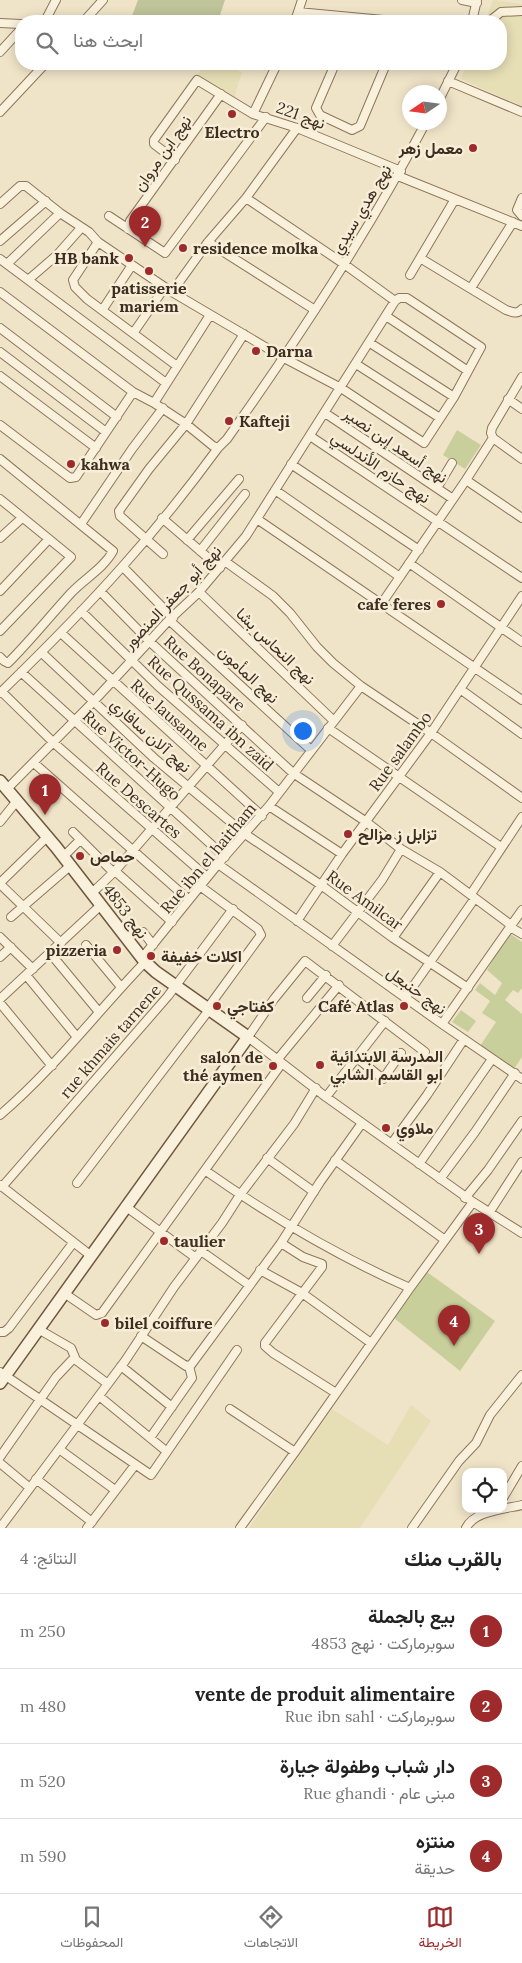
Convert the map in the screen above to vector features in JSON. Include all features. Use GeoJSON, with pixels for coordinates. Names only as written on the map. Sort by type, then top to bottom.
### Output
{"type":"FeatureCollection","features":[{"type":"Feature","properties":{"kind":"street"},"geometry":{"type":"LineString","coordinates":[[48,15],[56,0]]}},
{"type":"Feature","properties":{"kind":"street"},"geometry":{"type":"LineString","coordinates":[[89,15],[103,0]]}},
{"type":"Feature","properties":{"kind":"street"},"geometry":{"type":"LineString","coordinates":[[297,15],[302,0]]}},
{"type":"Feature","properties":{"kind":"street"},"geometry":{"type":"LineString","coordinates":[[462,0],[477,1],[474,15]]}},
{"type":"Feature","properties":{"kind":"street"},"geometry":{"type":"LineString","coordinates":[[497,15],[501,12],[522,11]]}},
{"type":"Feature","properties":{"kind":"street"},"geometry":{"type":"LineString","coordinates":[[298,12],[322,15]]}},
{"type":"Feature","properties":{"kind":"street"},"geometry":{"type":"LineString","coordinates":[[0,22],[15,23]]}},
{"type":"Feature","properties":{"kind":"street"},"geometry":{"type":"LineString","coordinates":[[0,52],[15,36]]}},
{"type":"Feature","properties":{"kind":"street"},"geometry":{"type":"LineString","coordinates":[[0,112],[39,70]]}},
{"type":"Feature","properties":{"kind":"street"},"geometry":{"type":"LineString","coordinates":[[253,114],[274,70]]}},
{"type":"Feature","properties":{"kind":"street"},"geometry":{"type":"LineString","coordinates":[[332,70],[316,108],[320,115],[352,130],[360,126],[383,70]]}},
{"type":"Feature","properties":{"kind":"street"},"geometry":{"type":"LineString","coordinates":[[446,85],[454,70]]}},
{"type":"Feature","properties":{"kind":"street","name":"نهج 221"},"geometry":{"type":"LineString","coordinates":[[175,160],[154,144],[154,140],[196,80],[253,114],[297,128],[455,199],[522,226]]}},
{"type":"Feature","properties":{"kind":"street"},"geometry":{"type":"LineString","coordinates":[[448,81],[522,112]]}},
{"type":"Feature","properties":{"kind":"street","name":"نهج ابن مروان"},"geometry":{"type":"LineString","coordinates":[[128,228],[130,221],[221,94]]}},
{"type":"Feature","properties":{"kind":"street"},"geometry":{"type":"LineString","coordinates":[[109,216],[165,253],[266,117]]}},
{"type":"Feature","properties":{"kind":"street"},"geometry":{"type":"LineString","coordinates":[[134,332],[246,198],[297,128]]}},
{"type":"Feature","properties":{"kind":"street","name":"نهج هدي سيدي"},"geometry":{"type":"LineString","coordinates":[[1,692],[42,653],[123,567],[227,439],[315,310],[400,174],[422,130]]}},
{"type":"Feature","properties":{"kind":"street"},"geometry":{"type":"LineString","coordinates":[[1,200],[20,186],[26,186],[98,242],[168,289],[284,358],[341,388],[424,443],[454,397],[481,349],[480,344],[407,298],[399,298],[395,301],[246,198]]}},
{"type":"Feature","properties":{"kind":"street"},"geometry":{"type":"LineString","coordinates":[[522,198],[517,210],[522,216]]}},
{"type":"Feature","properties":{"kind":"street"},"geometry":{"type":"LineString","coordinates":[[410,275],[455,199]]}},
{"type":"Feature","properties":{"kind":"street"},"geometry":{"type":"LineString","coordinates":[[0,241],[46,201]]}},
{"type":"Feature","properties":{"kind":"street"},"geometry":{"type":"LineString","coordinates":[[60,213],[4,261],[166,383]]}},
{"type":"Feature","properties":{"kind":"street"},"geometry":{"type":"LineString","coordinates":[[471,288],[513,222]]}},
{"type":"Feature","properties":{"kind":"street"},"geometry":{"type":"LineString","coordinates":[[28,280],[57,254],[81,228]]}},
{"type":"Feature","properties":{"kind":"street"},"geometry":{"type":"LineString","coordinates":[[98,242],[73,280],[75,287],[87,299],[134,332],[177,366]]}},
{"type":"Feature","properties":{"kind":"street"},"geometry":{"type":"LineString","coordinates":[[208,242],[315,310]]}},
{"type":"Feature","properties":{"kind":"street"},"geometry":{"type":"LineString","coordinates":[[420,258],[522,320]]}},
{"type":"Feature","properties":{"kind":"street"},"geometry":{"type":"LineString","coordinates":[[103,309],[132,265]]}},
{"type":"Feature","properties":{"kind":"street"},"geometry":{"type":"LineString","coordinates":[[0,292],[134,392],[163,408],[218,448]]}},
{"type":"Feature","properties":{"kind":"street","name":"نهج أبو جعفر المنصور"},"geometry":{"type":"LineString","coordinates":[[3,785],[34,763],[54,743],[223,565],[257,519],[395,301]]}},
{"type":"Feature","properties":{"kind":"street"},"geometry":{"type":"LineString","coordinates":[[513,313],[519,312],[522,309]]}},
{"type":"Feature","properties":{"kind":"street"},"geometry":{"type":"LineString","coordinates":[[154,404],[210,315]]}},
{"type":"Feature","properties":{"kind":"street"},"geometry":{"type":"LineString","coordinates":[[386,316],[468,371]]}},
{"type":"Feature","properties":{"kind":"street"},"geometry":{"type":"LineString","coordinates":[[0,328],[117,417]]}},
{"type":"Feature","properties":{"kind":"street"},"geometry":{"type":"LineString","coordinates":[[163,554],[120,516],[119,511],[149,469],[186,424],[244,334]]}},
{"type":"Feature","properties":{"kind":"street"},"geometry":{"type":"LineString","coordinates":[[370,343],[454,397]]}},
{"type":"Feature","properties":{"kind":"street"},"geometry":{"type":"LineString","coordinates":[[0,352],[106,432]]}},
{"type":"Feature","properties":{"kind":"street"},"geometry":{"type":"LineString","coordinates":[[356,364],[440,418]]}},
{"type":"Feature","properties":{"kind":"street"},"geometry":{"type":"LineString","coordinates":[[0,376],[96,448]]}},
{"type":"Feature","properties":{"kind":"street"},"geometry":{"type":"LineString","coordinates":[[522,377],[508,399],[491,433],[493,438],[522,459]]}},
{"type":"Feature","properties":{"kind":"street"},"geometry":{"type":"LineString","coordinates":[[0,425],[70,478],[76,477],[134,392]]}},
{"type":"Feature","properties":{"kind":"street"},"geometry":{"type":"LineString","coordinates":[[508,399],[522,409]]}},
{"type":"Feature","properties":{"kind":"street"},"geometry":{"type":"LineString","coordinates":[[81,524],[132,449],[163,408]]}},
{"type":"Feature","properties":{"kind":"street","name":"نهج أسعد إبن نصير"},"geometry":{"type":"LineString","coordinates":[[325,413],[453,499]]}},
{"type":"Feature","properties":{"kind":"street","name":"نهج حازم الأندلسي"},"geometry":{"type":"LineString","coordinates":[[310,436],[522,578]]}},
{"type":"Feature","properties":{"kind":"street"},"geometry":{"type":"LineString","coordinates":[[382,603],[493,438]]}},
{"type":"Feature","properties":{"kind":"street"},"geometry":{"type":"LineString","coordinates":[[0,458],[112,550],[113,553],[72,592],[32,639],[8,663],[0,657]]}},
{"type":"Feature","properties":{"kind":"street"},"geometry":{"type":"LineString","coordinates":[[436,488],[452,463]]}},
{"type":"Feature","properties":{"kind":"street"},"geometry":{"type":"LineString","coordinates":[[291,464],[419,550]]}},
{"type":"Feature","properties":{"kind":"street"},"geometry":{"type":"LineString","coordinates":[[187,540],[239,479]]}},
{"type":"Feature","properties":{"kind":"street"},"geometry":{"type":"LineString","coordinates":[[466,480],[522,518]]}},
{"type":"Feature","properties":{"kind":"street"},"geometry":{"type":"LineString","coordinates":[[275,490],[400,577]]}},
{"type":"Feature","properties":{"kind":"street"},"geometry":{"type":"LineString","coordinates":[[200,551],[245,494]]}},
{"type":"Feature","properties":{"kind":"street"},"geometry":{"type":"LineString","coordinates":[[0,631],[71,557],[1,501]]}},
{"type":"Feature","properties":{"kind":"street"},"geometry":{"type":"LineString","coordinates":[[0,538],[22,518]]}},
{"type":"Feature","properties":{"kind":"street"},"geometry":{"type":"LineString","coordinates":[[162,518],[200,551],[272,596],[290,613],[317,647],[361,686],[522,798]]}},
{"type":"Feature","properties":{"kind":"street"},"geometry":{"type":"LineString","coordinates":[[257,519],[522,700]]}},
{"type":"Feature","properties":{"kind":"street"},"geometry":{"type":"LineString","coordinates":[[0,591],[49,539]]}},
{"type":"Feature","properties":{"kind":"street"},"geometry":{"type":"LineString","coordinates":[[409,563],[522,642]]}},
{"type":"Feature","properties":{"kind":"street","name":"نهج المأمون"},"geometry":{"type":"LineString","coordinates":[[123,567],[171,619],[311,750]]}},
{"type":"Feature","properties":{"kind":"street","name":"Rue Bonapare"},"geometry":{"type":"LineString","coordinates":[[100,592],[149,641],[293,773],[365,821],[401,849],[440,872],[522,934]]}},
{"type":"Feature","properties":{"kind":"street","name":"نهج النحاس بشا"},"geometry":{"type":"LineString","coordinates":[[199,592],[334,720]]}},
{"type":"Feature","properties":{"kind":"street","name":"Rue salambo"},"geometry":{"type":"LineString","coordinates":[[298,921],[365,821],[431,733],[522,596]]}},
{"type":"Feature","properties":{"kind":"street","name":"Rue Qussama ibn zaid"},"geometry":{"type":"LineString","coordinates":[[81,611],[131,660],[279,792]]}},
{"type":"Feature","properties":{"kind":"street","name":"Rue lausanne"},"geometry":{"type":"LineString","coordinates":[[61,633],[262,816]]}},
{"type":"Feature","properties":{"kind":"street","name":"نهج آلان سافاري"},"geometry":{"type":"LineString","coordinates":[[42,653],[188,788],[245,834]]}},
{"type":"Feature","properties":{"kind":"street","name":"Rue Victor-Hugo"},"geometry":{"type":"LineString","coordinates":[[21,672],[225,858]]}},
{"type":"Feature","properties":{"kind":"street","name":"Rue ibn el haitham"},"geometry":{"type":"LineString","coordinates":[[0,1115],[52,1066],[121,987],[143,960],[153,944],[218,864],[262,816],[361,686]]}},
{"type":"Feature","properties":{"kind":"street"},"geometry":{"type":"LineString","coordinates":[[460,689],[522,734]]}},
{"type":"Feature","properties":{"kind":"street","name":"Rue Descartes"},"geometry":{"type":"LineString","coordinates":[[1,692],[54,743],[208,877]]}},
{"type":"Feature","properties":{"kind":"street"},"geometry":{"type":"LineString","coordinates":[[92,893],[134,850],[242,725]]}},
{"type":"Feature","properties":{"kind":"street"},"geometry":{"type":"LineString","coordinates":[[328,728],[501,847]]}},
{"type":"Feature","properties":{"kind":"street"},"geometry":{"type":"LineString","coordinates":[[34,763],[189,900]]}},
{"type":"Feature","properties":{"kind":"street","name":"نهج 4853"},"geometry":{"type":"LineString","coordinates":[[3,785],[92,893],[143,960],[175,986],[248,1037]]}},
{"type":"Feature","properties":{"kind":"street"},"geometry":{"type":"LineString","coordinates":[[0,822],[16,802]]}},
{"type":"Feature","properties":{"kind":"street"},"geometry":{"type":"LineString","coordinates":[[269,806],[342,854]]}},
{"type":"Feature","properties":{"kind":"street"},"geometry":{"type":"LineString","coordinates":[[405,998],[430,964],[501,847],[522,817]]}},
{"type":"Feature","properties":{"kind":"street"},"geometry":{"type":"LineString","coordinates":[[73,832],[114,872],[172,922]]}},
{"type":"Feature","properties":{"kind":"street","name":"Rue Amilcar"},"geometry":{"type":"LineString","coordinates":[[245,834],[321,885],[430,964],[468,988]]}},
{"type":"Feature","properties":{"kind":"street"},"geometry":{"type":"LineString","coordinates":[[47,837],[0,883],[61,943]]}},
{"type":"Feature","properties":{"kind":"street"},"geometry":{"type":"LineString","coordinates":[[11,917],[67,862],[80,840]]}},
{"type":"Feature","properties":{"kind":"street"},"geometry":{"type":"LineString","coordinates":[[332,946],[382,880],[401,849]]}},
{"type":"Feature","properties":{"kind":"street","name":"نهج حنبعل"},"geometry":{"type":"LineString","coordinates":[[218,864],[405,998],[519,1076]]}},
{"type":"Feature","properties":{"kind":"street"},"geometry":{"type":"LineString","coordinates":[[393,938],[440,872]]}},
{"type":"Feature","properties":{"kind":"street"},"geometry":{"type":"LineString","coordinates":[[77,1183],[208,1010],[261,934],[258,929],[233,908],[200,886]]}},
{"type":"Feature","properties":{"kind":"street"},"geometry":{"type":"LineString","coordinates":[[0,1000],[101,905]]}},
{"type":"Feature","properties":{"kind":"street","name":"rue khmais tarnene"},"geometry":{"type":"LineString","coordinates":[[0,1197],[3,1187],[93,1085],[175,986],[233,908]]}},
{"type":"Feature","properties":{"kind":"street"},"geometry":{"type":"LineString","coordinates":[[442,1024],[522,910]]}},
{"type":"Feature","properties":{"kind":"street"},"geometry":{"type":"LineString","coordinates":[[143,932],[153,944]]}},
{"type":"Feature","properties":{"kind":"street"},"geometry":{"type":"LineString","coordinates":[[203,932],[211,937]]}},
{"type":"Feature","properties":{"kind":"street"},"geometry":{"type":"LineString","coordinates":[[0,937],[33,969]]}},
{"type":"Feature","properties":{"kind":"street"},"geometry":{"type":"LineString","coordinates":[[86,945],[121,987]]}},
{"type":"Feature","properties":{"kind":"street"},"geometry":{"type":"LineString","coordinates":[[0,957],[11,947]]}},
{"type":"Feature","properties":{"kind":"street"},"geometry":{"type":"LineString","coordinates":[[50,953],[98,1012]]}},
{"type":"Feature","properties":{"kind":"street"},"geometry":{"type":"LineString","coordinates":[[237,1350],[150,1475],[40,1399],[2,1377],[303,962],[308,961],[426,1052]]}},
{"type":"Feature","properties":{"kind":"street"},"geometry":{"type":"LineString","coordinates":[[26,976],[77,1037]]}},
{"type":"Feature","properties":{"kind":"street"},"geometry":{"type":"LineString","coordinates":[[307,998],[326,976]]}},
{"type":"Feature","properties":{"kind":"street"},"geometry":{"type":"LineString","coordinates":[[64,1293],[96,1315],[102,1314],[206,1171],[280,1061],[338,985]]}},
{"type":"Feature","properties":{"kind":"street"},"geometry":{"type":"LineString","coordinates":[[0,1003],[52,1066]]}},
{"type":"Feature","properties":{"kind":"street"},"geometry":{"type":"LineString","coordinates":[[326,1096],[385,1022]]}},
{"type":"Feature","properties":{"kind":"street"},"geometry":{"type":"LineString","coordinates":[[248,1037],[465,1198],[522,1233]]}},
{"type":"Feature","properties":{"kind":"street"},"geometry":{"type":"LineString","coordinates":[[392,1143],[464,1039]]}},
{"type":"Feature","properties":{"kind":"street"},"geometry":{"type":"LineString","coordinates":[[358,1058],[383,1079],[401,1053]]}},
{"type":"Feature","properties":{"kind":"street"},"geometry":{"type":"LineString","coordinates":[[418,1164],[492,1059]]}},
{"type":"Feature","properties":{"kind":"street"},"geometry":{"type":"LineString","coordinates":[[440,1179],[519,1076]]}},
{"type":"Feature","properties":{"kind":"street"},"geometry":{"type":"LineString","coordinates":[[0,1528],[121,1366],[240,1195],[294,1124],[316,1088]]}},
{"type":"Feature","properties":{"kind":"street"},"geometry":{"type":"LineString","coordinates":[[465,1198],[488,1170],[522,1121]]}},
{"type":"Feature","properties":{"kind":"street"},"geometry":{"type":"LineString","coordinates":[[189,1366],[200,1354],[281,1243],[334,1160],[362,1123]]}},
{"type":"Feature","properties":{"kind":"street"},"geometry":{"type":"LineString","coordinates":[[267,1158],[314,1192]]}},
{"type":"Feature","properties":{"kind":"street"},"geometry":{"type":"LineString","coordinates":[[334,1160],[445,1240]]}},
{"type":"Feature","properties":{"kind":"street"},"geometry":{"type":"LineString","coordinates":[[489,1213],[522,1162]]}},
{"type":"Feature","properties":{"kind":"street"},"geometry":{"type":"LineString","coordinates":[[206,1171],[290,1227],[345,1257],[410,1288]]}},
{"type":"Feature","properties":{"kind":"street"},"geometry":{"type":"LineString","coordinates":[[3,1187],[90,1256]]}},
{"type":"Feature","properties":{"kind":"street"},"geometry":{"type":"LineString","coordinates":[[240,1528],[473,1202]]}},
{"type":"Feature","properties":{"kind":"street"},"geometry":{"type":"LineString","coordinates":[[126,1206],[161,1232],[249,1285]]}},
{"type":"Feature","properties":{"kind":"street"},"geometry":{"type":"LineString","coordinates":[[0,1332],[4,1332],[9,1328],[73,1243]]}},
{"type":"Feature","properties":{"kind":"street"},"geometry":{"type":"LineString","coordinates":[[281,1243],[322,1266],[265,1343],[265,1346],[273,1354],[336,1392]]}},
{"type":"Feature","properties":{"kind":"street"},"geometry":{"type":"LineString","coordinates":[[260,1270],[302,1293],[371,1343]]}},
{"type":"Feature","properties":{"kind":"street"},"geometry":{"type":"LineString","coordinates":[[38,1329],[71,1348],[76,1360],[108,1384]]}},
{"type":"Feature","properties":{"kind":"street"},"geometry":{"type":"LineString","coordinates":[[141,1336],[178,1361],[189,1366]]}},
{"type":"Feature","properties":{"kind":"street"},"geometry":{"type":"LineString","coordinates":[[0,1457],[68,1362],[76,1360]]}},
{"type":"Feature","properties":{"kind":"street"},"geometry":{"type":"LineString","coordinates":[[121,1366],[172,1407]]}},
{"type":"Feature","properties":{"kind":"street"},"geometry":{"type":"LineString","coordinates":[[150,1438],[192,1378],[189,1366]]}},
{"type":"Feature","properties":{"kind":"street"},"geometry":{"type":"LineString","coordinates":[[412,1528],[458,1461],[476,1443],[495,1409],[522,1375]]}},
{"type":"Feature","properties":{"kind":"street"},"geometry":{"type":"LineString","coordinates":[[98,1396],[166,1452]]}},
{"type":"Feature","properties":{"kind":"street"},"geometry":{"type":"LineString","coordinates":[[230,1409],[295,1452]]}},
{"type":"Feature","properties":{"kind":"street"},"geometry":{"type":"LineString","coordinates":[[59,1449],[116,1490]]}},
{"type":"Feature","properties":{"kind":"street"},"geometry":{"type":"LineString","coordinates":[[0,1463],[30,1488]]}},
{"type":"Feature","properties":{"kind":"street"},"geometry":{"type":"LineString","coordinates":[[36,1479],[89,1525],[135,1465]]}},
{"type":"Feature","properties":{"kind":"street"},"geometry":{"type":"LineString","coordinates":[[507,1491],[522,1466]]}},
{"type":"Feature","properties":{"kind":"street"},"geometry":{"type":"LineString","coordinates":[[507,1508],[522,1505]]}},
{"type":"Feature","properties":{"kind":"street"},"geometry":{"type":"LineString","coordinates":[[466,1528],[473,1519],[488,1513]]}},
{"type":"Feature","properties":{"kind":"shaded area"},"geometry":{"type":"Polygon","coordinates":[[[493,0],[522,4],[522,106],[461,79],[465,70],[507,70],[507,15],[487,15],[493,0]]]}},
{"type":"Feature","properties":{"kind":"shaded area"},"geometry":{"type":"Polygon","coordinates":[[[200,70],[236,70],[242,72],[233,102],[198,76],[200,70]]]}},
{"type":"Feature","properties":{"kind":"shaded area"},"geometry":{"type":"Polygon","coordinates":[[[411,1405],[431,1421],[360,1528],[249,1528],[332,1409],[388,1445],[411,1405]]]}},
{"type":"Feature","properties":{"kind":"green space"},"geometry":{"type":"Polygon","coordinates":[[[138,0],[225,0],[220,15],[132,15],[138,0]]]}},
{"type":"Feature","properties":{"kind":"green space"},"geometry":{"type":"Polygon","coordinates":[[[457,430],[481,445],[465,469],[443,455],[457,430]]]}},
{"type":"Feature","properties":{"kind":"green space"},"geometry":{"type":"Polygon","coordinates":[[[509,933],[522,942],[522,988],[518,993],[513,990],[505,1000],[522,1014],[522,1057],[514,1069],[480,1046],[496,1022],[482,1013],[490,1001],[475,990],[480,983],[495,995],[502,983],[487,970],[509,933]]]}},
{"type":"Feature","properties":{"kind":"green space"},"geometry":{"type":"Polygon","coordinates":[[[461,1010],[476,1021],[468,1032],[452,1022],[461,1010]]]}},
{"type":"Feature","properties":{"kind":"green space"},"geometry":{"type":"Polygon","coordinates":[[[427,1272],[495,1321],[460,1371],[394,1318],[427,1272]]]}},
{"type":"Feature","properties":{"kind":"place","name":"Electro"},"geometry":{"type":"Point","coordinates":[232,114]}},
{"type":"Feature","properties":{"kind":"place","name":"معمل زهر"},"geometry":{"type":"Point","coordinates":[473,148]}},
{"type":"Feature","properties":{"kind":"place","name":"vente de produit alimentaire"},"geometry":{"type":"Point","coordinates":[145,247]}},
{"type":"Feature","properties":{"kind":"place","name":"residence molka"},"geometry":{"type":"Point","coordinates":[183,248]}},
{"type":"Feature","properties":{"kind":"place","name":"HB bank"},"geometry":{"type":"Point","coordinates":[129,258]}},
{"type":"Feature","properties":{"kind":"place","name":"patisserie mariem"},"geometry":{"type":"Point","coordinates":[149,271]}},
{"type":"Feature","properties":{"kind":"place","name":"Darna"},"geometry":{"type":"Point","coordinates":[256,351]}},
{"type":"Feature","properties":{"kind":"place","name":"Kafteji"},"geometry":{"type":"Point","coordinates":[229,421]}},
{"type":"Feature","properties":{"kind":"place","name":"kahwa"},"geometry":{"type":"Point","coordinates":[71,464]}},
{"type":"Feature","properties":{"kind":"place","name":"cafe feres"},"geometry":{"type":"Point","coordinates":[441,604]}},
{"type":"Feature","properties":{"kind":"place","name":"بيع بالجملة"},"geometry":{"type":"Point","coordinates":[45,815]}},
{"type":"Feature","properties":{"kind":"place","name":"تزابل ز مزالح"},"geometry":{"type":"Point","coordinates":[348,834]}},
{"type":"Feature","properties":{"kind":"place","name":"حماص"},"geometry":{"type":"Point","coordinates":[80,856]}},
{"type":"Feature","properties":{"kind":"place","name":"pizzeria"},"geometry":{"type":"Point","coordinates":[117,950]}},
{"type":"Feature","properties":{"kind":"place","name":"اكلات خفيفة"},"geometry":{"type":"Point","coordinates":[151,956]}},
{"type":"Feature","properties":{"kind":"place","name":"كفتاجي"},"geometry":{"type":"Point","coordinates":[217,1006]}},
{"type":"Feature","properties":{"kind":"place","name":"Café Atlas"},"geometry":{"type":"Point","coordinates":[404,1006]}},
{"type":"Feature","properties":{"kind":"place","name":"المدرسة الابتدائية ابو القاسم الشابي"},"geometry":{"type":"Point","coordinates":[320,1065]}},
{"type":"Feature","properties":{"kind":"place","name":"salon de thé aymen"},"geometry":{"type":"Point","coordinates":[273,1066]}},
{"type":"Feature","properties":{"kind":"place","name":"ملاوي"},"geometry":{"type":"Point","coordinates":[386,1128]}},
{"type":"Feature","properties":{"kind":"place","name":"taulier"},"geometry":{"type":"Point","coordinates":[164,1241]}},
{"type":"Feature","properties":{"kind":"place","name":"دار شباب وطفولة جيارة"},"geometry":{"type":"Point","coordinates":[479,1254]}},
{"type":"Feature","properties":{"kind":"place","name":"bilel coiffure"},"geometry":{"type":"Point","coordinates":[105,1323]}},
{"type":"Feature","properties":{"kind":"place","name":"منتزه"},"geometry":{"type":"Point","coordinates":[454,1346]}}]}
